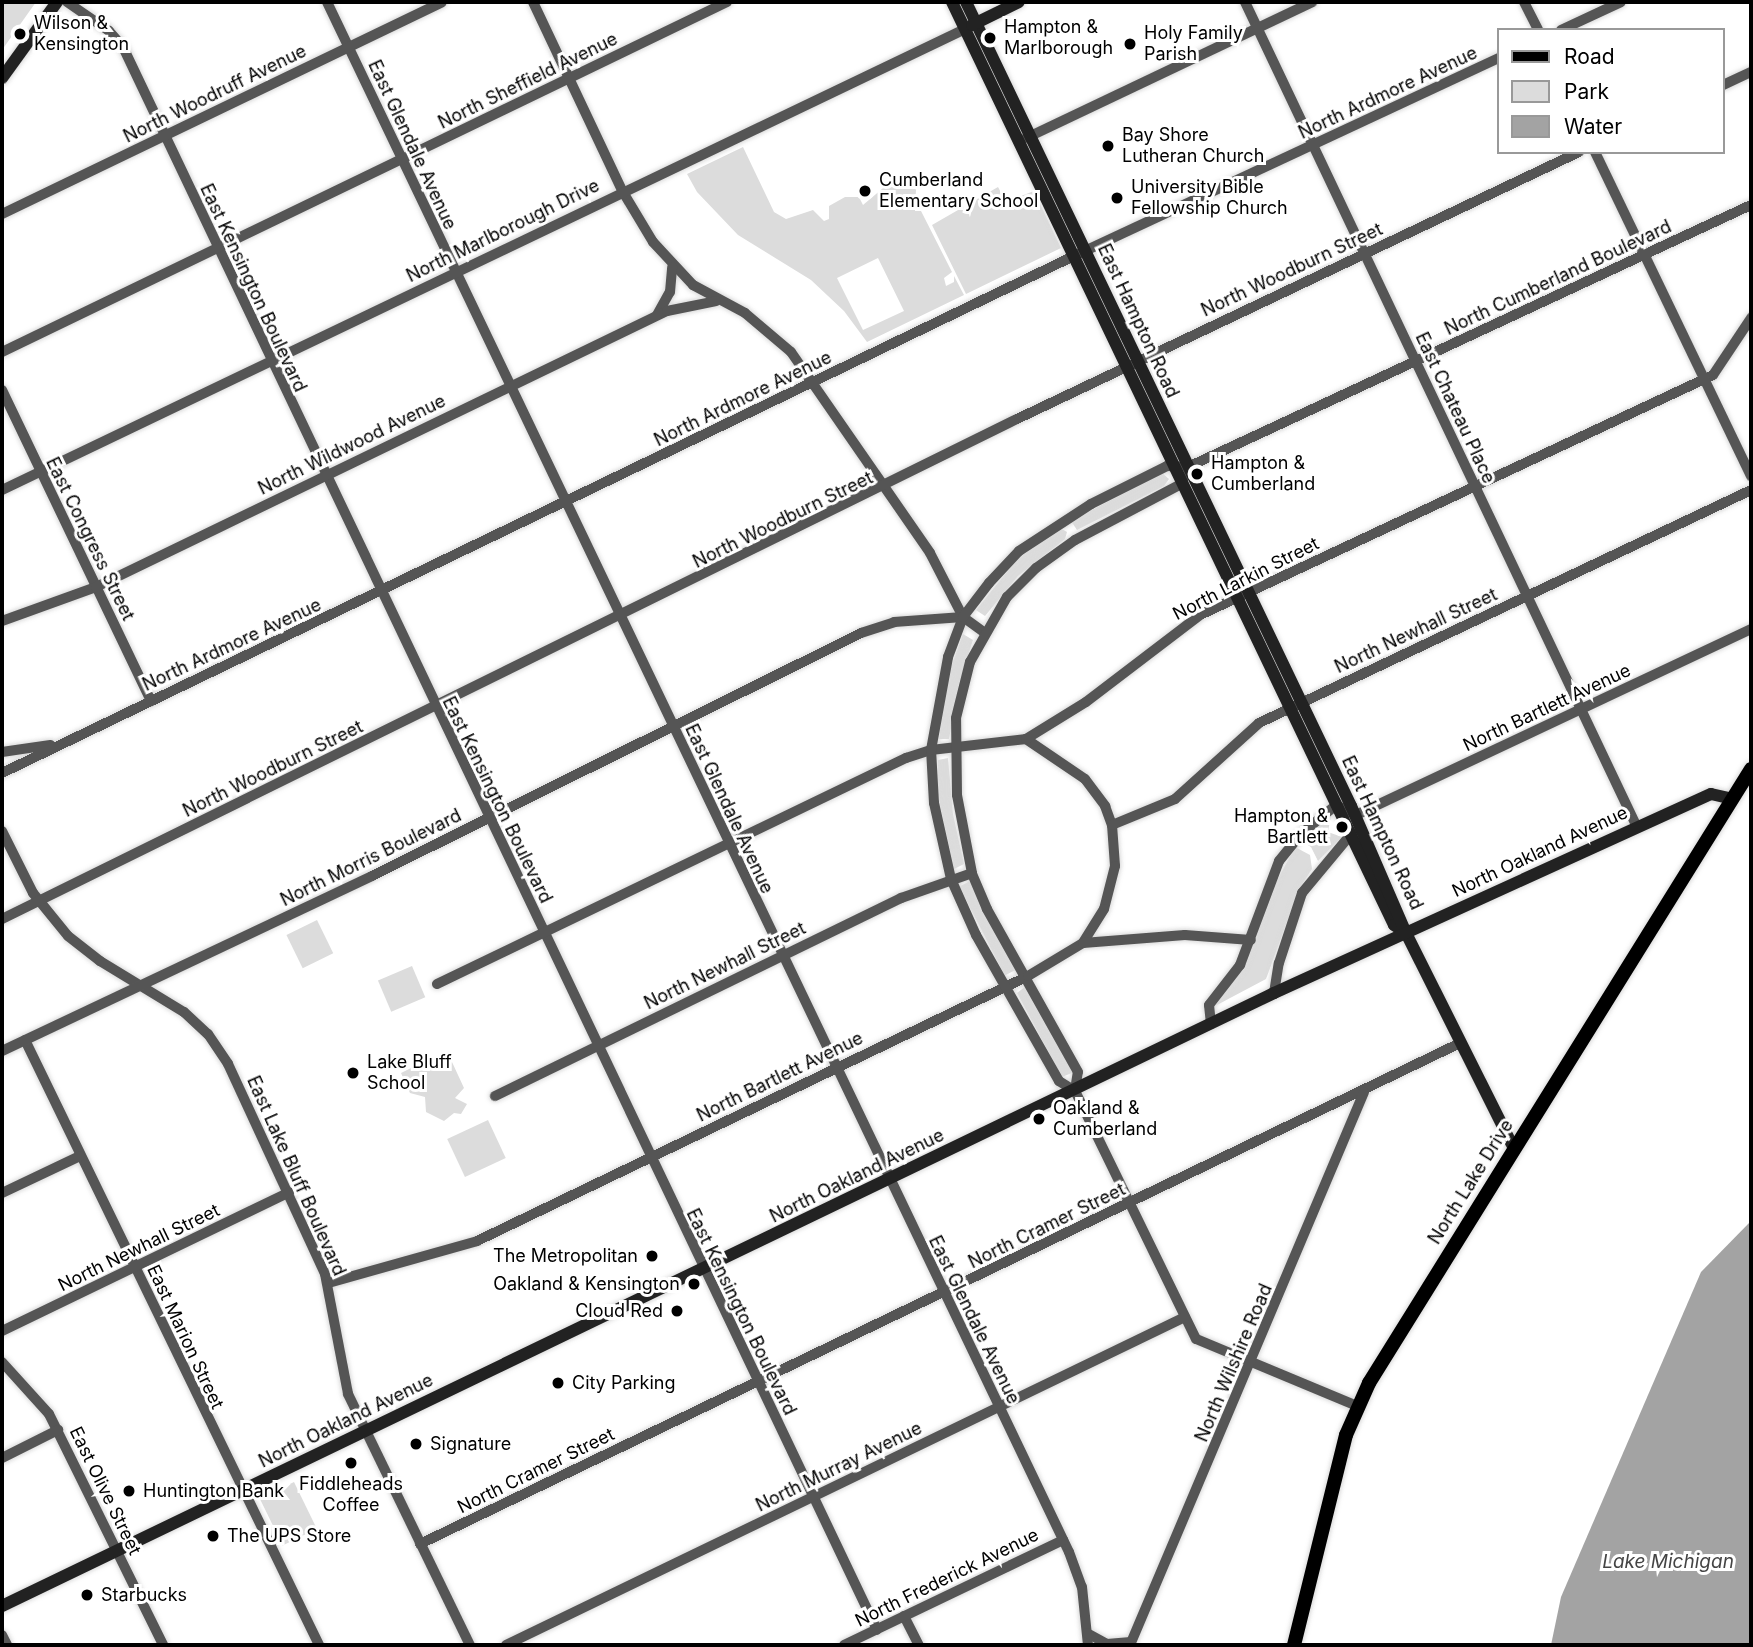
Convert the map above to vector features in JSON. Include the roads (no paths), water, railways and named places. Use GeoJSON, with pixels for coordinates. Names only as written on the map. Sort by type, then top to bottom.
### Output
{"type":"FeatureCollection","features":[{"type":"Feature","properties":{"kind":"main road"},"geometry":{"type":"LineString","coordinates":[[2,78],[57,2]]}},
{"type":"Feature","properties":{"kind":"main road","name":"East Hampton Road"},"geometry":{"type":"LineString","coordinates":[[953,2],[971,26],[1080,253],[1132,364],[1181,484],[1394,925],[1406,933]]}},
{"type":"Feature","properties":{"kind":"main road","name":"East Hampton Road"},"geometry":{"type":"LineString","coordinates":[[966,2],[971,26]]}},
{"type":"Feature","properties":{"kind":"main road","name":"North Marlborough Drive"},"geometry":{"type":"LineString","coordinates":[[971,26],[1019,2]]}},
{"type":"Feature","properties":{"kind":"main road","name":"East Hampton Road"},"geometry":{"type":"LineString","coordinates":[[1132,364],[1188,467],[1356,815],[1406,933]]}},
{"type":"Feature","properties":{"kind":"main road","name":"North Lake Drive"},"geometry":{"type":"LineString","coordinates":[[1294,1645],[1357,1406],[1751,769]]}},
{"type":"Feature","properties":{"kind":"main road","name":"North Oakland Avenue"},"geometry":{"type":"LineString","coordinates":[[2,1606],[1274,993],[1710,794],[1732,799]]}},
{"type":"Feature","properties":{"kind":"main road"},"geometry":{"type":"LineString","coordinates":[[1406,933],[1514,1149]]}},
{"type":"Feature","properties":{"kind":"street","name":"East Kensington Boulevard"},"geometry":{"type":"LineString","coordinates":[[67,2],[109,31],[123,47],[217,250],[757,1383],[877,1629]]}},
{"type":"Feature","properties":{"kind":"street","name":"East Glendale Avenue"},"geometry":{"type":"LineString","coordinates":[[327,2],[781,956],[1063,1540],[1082,1587],[1088,1645]]}},
{"type":"Feature","properties":{"kind":"street","name":"North Woodruff Avenue"},"geometry":{"type":"LineString","coordinates":[[2,214],[442,2]]}},
{"type":"Feature","properties":{"kind":"street"},"geometry":{"type":"LineString","coordinates":[[533,2],[623,192],[672,267],[716,301],[745,313],[766,328],[791,352],[930,553],[963,617],[984,632]]}},
{"type":"Feature","properties":{"kind":"street","name":"North Sheffield Avenue"},"geometry":{"type":"LineString","coordinates":[[2,352],[727,2]]}},
{"type":"Feature","properties":{"kind":"street","name":"East Chateau Place"},"geometry":{"type":"LineString","coordinates":[[1245,2],[1637,827]]}},
{"type":"Feature","properties":{"kind":"street"},"geometry":{"type":"LineString","coordinates":[[1024,139],[1312,2]]}},
{"type":"Feature","properties":{"kind":"street"},"geometry":{"type":"LineString","coordinates":[[1524,2],[1537,28]]}},
{"type":"Feature","properties":{"kind":"street"},"geometry":{"type":"LineString","coordinates":[[1565,28],[1621,2]]}},
{"type":"Feature","properties":{"kind":"street","name":"North Marlborough Drive"},"geometry":{"type":"LineString","coordinates":[[2,491],[971,26]]}},
{"type":"Feature","properties":{"kind":"street","name":"North Ardmore Avenue"},"geometry":{"type":"LineString","coordinates":[[2,773],[1080,253],[1498,58]]}},
{"type":"Feature","properties":{"kind":"street"},"geometry":{"type":"LineString","coordinates":[[1725,84],[1751,72]]}},
{"type":"Feature","properties":{"kind":"street","name":"North Woodburn Street"},"geometry":{"type":"LineString","coordinates":[[2,919],[620,618],[1132,364],[1575,154]]}},
{"type":"Feature","properties":{"kind":"street"},"geometry":{"type":"LineString","coordinates":[[1596,154],[1751,476]]}},
{"type":"Feature","properties":{"kind":"street","name":"North Cumberland Boulevard"},"geometry":{"type":"LineString","coordinates":[[1188,467],[1751,205]]}},
{"type":"Feature","properties":{"kind":"street"},"geometry":{"type":"LineString","coordinates":[[657,316],[670,292],[672,267]]}},
{"type":"Feature","properties":{"kind":"street","name":"North Wildwood Avenue"},"geometry":{"type":"LineString","coordinates":[[2,621],[96,587],[657,316],[689,304],[716,301]]}},
{"type":"Feature","properties":{"kind":"street","name":"North Larkin Street"},"geometry":{"type":"LineString","coordinates":[[437,984],[727,843],[931,750],[1026,739],[1086,702],[1167,637],[1236,598],[1704,378],[1721,368],[1751,318]]}},
{"type":"Feature","properties":{"kind":"street","name":"East Congress Street"},"geometry":{"type":"LineString","coordinates":[[2,390],[151,701]]}},
{"type":"Feature","properties":{"kind":"street"},"geometry":{"type":"LineString","coordinates":[[1074,1091],[1078,1072],[1028,976],[987,909],[972,873],[957,795],[956,747],[962,686],[984,632],[1007,597],[1036,568],[1107,520],[1181,484],[1188,467],[1173,464],[1091,504],[1019,551],[963,617],[939,692],[931,750],[934,803],[951,879],[1059,1081],[1074,1091],[1196,1339],[1250,1364],[1357,1406]]}},
{"type":"Feature","properties":{"kind":"street","name":"North Newhall Street"},"geometry":{"type":"LineString","coordinates":[[1112,825],[1175,799],[1259,723],[1751,490]]}},
{"type":"Feature","properties":{"kind":"street","name":"North Morris Boulevard"},"geometry":{"type":"LineString","coordinates":[[2,1051],[673,728],[861,633],[894,622],[963,617]]}},
{"type":"Feature","properties":{"kind":"street","name":"North Bartlett Avenue"},"geometry":{"type":"LineString","coordinates":[[1356,815],[1751,629]]}},
{"type":"Feature","properties":{"kind":"street"},"geometry":{"type":"LineString","coordinates":[[1026,739],[1085,779],[1105,806],[1112,825],[1115,866],[1104,909],[1083,943]]}},
{"type":"Feature","properties":{"kind":"street"},"geometry":{"type":"LineString","coordinates":[[2,752],[61,743]]}},
{"type":"Feature","properties":{"kind":"street"},"geometry":{"type":"LineString","coordinates":[[1211,1024],[1212,999],[1240,965],[1279,861],[1300,834],[1336,805],[1356,815],[1352,838],[1329,856],[1302,893],[1279,963],[1274,993]]}},
{"type":"Feature","properties":{"kind":"street","name":"East Lake Bluff Boulevard"},"geometry":{"type":"LineString","coordinates":[[2,831],[39,901],[68,936],[184,1012],[218,1047],[289,1192],[328,1283],[340,1370],[364,1431],[470,1645]]}},
{"type":"Feature","properties":{"kind":"street","name":"North Newhall Street"},"geometry":{"type":"LineString","coordinates":[[495,1096],[781,956],[951,879],[972,873]]}},
{"type":"Feature","properties":{"kind":"street","name":"North Bartlett Avenue"},"geometry":{"type":"LineString","coordinates":[[328,1283],[477,1241],[1028,976],[1083,943],[1185,936],[1251,940]]}},
{"type":"Feature","properties":{"kind":"street","name":"East Marion Street"},"geometry":{"type":"LineString","coordinates":[[25,1040],[241,1491],[319,1645]]}},
{"type":"Feature","properties":{"kind":"street","name":"North Cramer Street"},"geometry":{"type":"LineString","coordinates":[[421,1544],[1364,1092],[1460,1043]]}},
{"type":"Feature","properties":{"kind":"street","name":"North Wilshire Road"},"geometry":{"type":"LineString","coordinates":[[1131,1644],[1364,1092]]}},
{"type":"Feature","properties":{"kind":"street"},"geometry":{"type":"LineString","coordinates":[[2,1193],[80,1156]]}},
{"type":"Feature","properties":{"kind":"street","name":"North Newhall Street"},"geometry":{"type":"LineString","coordinates":[[2,1331],[289,1192]]}},
{"type":"Feature","properties":{"kind":"street","name":"North Murray Avenue"},"geometry":{"type":"LineString","coordinates":[[506,1645],[1185,1317]]}},
{"type":"Feature","properties":{"kind":"street","name":"East Olive Street"},"geometry":{"type":"LineString","coordinates":[[2,1362],[36,1395],[58,1430],[163,1645]]}},
{"type":"Feature","properties":{"kind":"street"},"geometry":{"type":"LineString","coordinates":[[2,1458],[58,1430]]}},
{"type":"Feature","properties":{"kind":"street","name":"North Frederick Avenue"},"geometry":{"type":"LineString","coordinates":[[845,1645],[1063,1540]]}},
{"type":"Feature","properties":{"kind":"street"},"geometry":{"type":"LineString","coordinates":[[904,1616],[919,1645]]}},
{"type":"Feature","properties":{"kind":"street"},"geometry":{"type":"LineString","coordinates":[[1087,1633],[1107,1644],[1131,1644]]}},
{"type":"Feature","properties":{"kind":"street"},"geometry":{"type":"LineString","coordinates":[[2,1634],[7,1645]]}},
{"type":"Feature","properties":{"kind":"water","name":"Lake Michigan"},"geometry":{"type":"Polygon","coordinates":[[[1751,1221],[1751,1645],[1551,1645],[1561,1597],[1701,1272],[1751,1221]]]}},
{"type":"Feature","properties":{"kind":"place","name":"Wilson & Kensington"},"geometry":{"type":"Point","coordinates":[20,34]}},
{"type":"Feature","properties":{"kind":"place","name":"Hampton & Marlborough"},"geometry":{"type":"Point","coordinates":[990,38]}},
{"type":"Feature","properties":{"kind":"place","name":"Holy Family Parish"},"geometry":{"type":"Point","coordinates":[1130,44]}},
{"type":"Feature","properties":{"kind":"place","name":"Bay Shore Lutheran Church"},"geometry":{"type":"Point","coordinates":[1108,146]}},
{"type":"Feature","properties":{"kind":"place","name":"Cumberland Elementary School"},"geometry":{"type":"Point","coordinates":[865,191]}},
{"type":"Feature","properties":{"kind":"place","name":"University Bible Fellowship Church"},"geometry":{"type":"Point","coordinates":[1117,198]}},
{"type":"Feature","properties":{"kind":"place","name":"Hampton & Cumberland"},"geometry":{"type":"Point","coordinates":[1197,474]}},
{"type":"Feature","properties":{"kind":"place","name":"Hampton & Bartlett"},"geometry":{"type":"Point","coordinates":[1342,827]}},
{"type":"Feature","properties":{"kind":"place","name":"Lake Bluff School"},"geometry":{"type":"Point","coordinates":[353,1073]}},
{"type":"Feature","properties":{"kind":"place","name":"Oakland & Cumberland"},"geometry":{"type":"Point","coordinates":[1039,1119]}},
{"type":"Feature","properties":{"kind":"place","name":"The Metropolitan"},"geometry":{"type":"Point","coordinates":[652,1256]}},
{"type":"Feature","properties":{"kind":"place","name":"Oakland & Kensington"},"geometry":{"type":"Point","coordinates":[694,1284]}},
{"type":"Feature","properties":{"kind":"place","name":"Cloud Red"},"geometry":{"type":"Point","coordinates":[677,1311]}},
{"type":"Feature","properties":{"kind":"place","name":"City Parking"},"geometry":{"type":"Point","coordinates":[558,1383]}},
{"type":"Feature","properties":{"kind":"place","name":"Signature"},"geometry":{"type":"Point","coordinates":[416,1444]}},
{"type":"Feature","properties":{"kind":"place","name":"Fiddleheads Coffee"},"geometry":{"type":"Point","coordinates":[351,1463]}},
{"type":"Feature","properties":{"kind":"place","name":"Huntington Bank"},"geometry":{"type":"Point","coordinates":[129,1491]}},
{"type":"Feature","properties":{"kind":"place","name":"The UPS Store"},"geometry":{"type":"Point","coordinates":[213,1536]}},
{"type":"Feature","properties":{"kind":"place","name":"Starbucks"},"geometry":{"type":"Point","coordinates":[87,1595]}}]}
